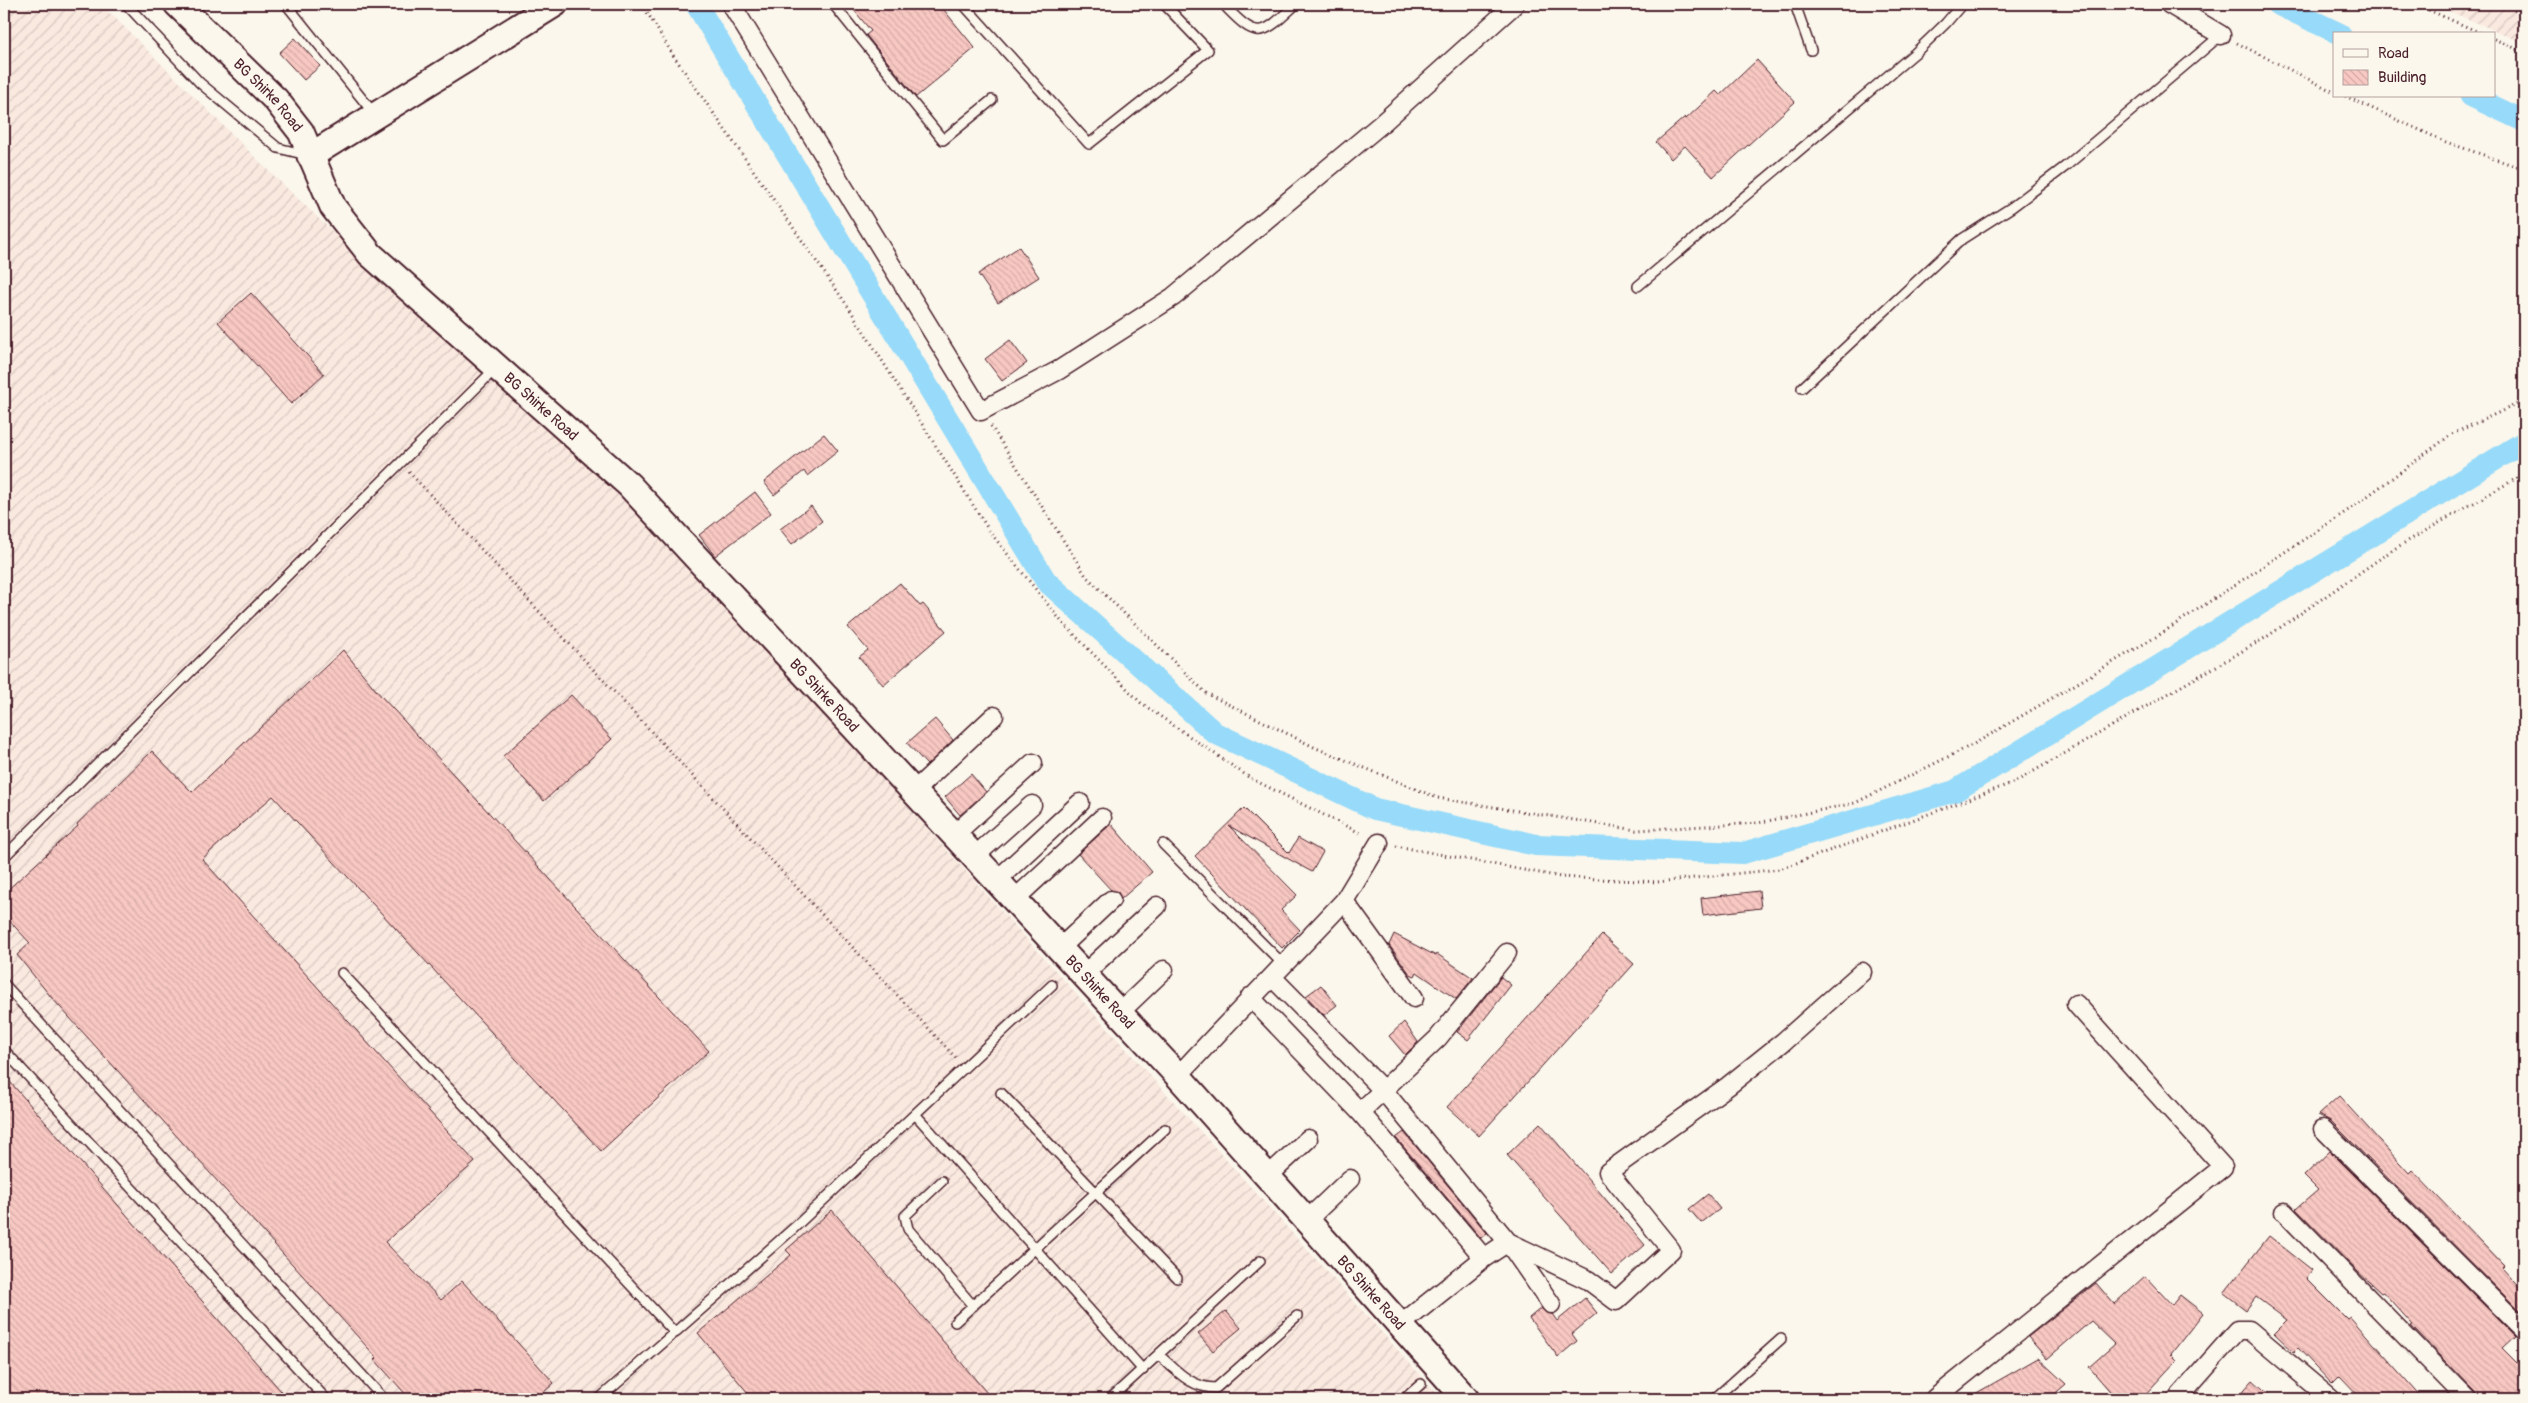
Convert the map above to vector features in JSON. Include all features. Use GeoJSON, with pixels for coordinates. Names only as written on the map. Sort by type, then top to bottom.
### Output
{"type":"FeatureCollection","features":[{"type":"Feature","properties":{"kind":"street","name":"BG Shirke Road"},"geometry":{"type":"LineString","coordinates":[[177,4],[276,100],[300,132],[333,206],[370,254],[629,486],[955,834],[1178,1076],[1466,1399]]}},
{"type":"Feature","properties":{"kind":"street"},"geometry":{"type":"LineString","coordinates":[[310,156],[555,4]]}},
{"type":"Feature","properties":{"kind":"street"},"geometry":{"type":"LineString","coordinates":[[731,4],[981,411],[1059,370],[1173,297],[1380,126],[1515,4]]}},
{"type":"Feature","properties":{"kind":"street"},"geometry":{"type":"LineString","coordinates":[[2169,4],[2221,35]]}},
{"type":"Feature","properties":{"kind":"street"},"geometry":{"type":"LineString","coordinates":[[914,790],[994,716]]}},
{"type":"Feature","properties":{"kind":"street"},"geometry":{"type":"LineString","coordinates":[[955,834],[1033,763]]}},
{"type":"Feature","properties":{"kind":"street"},"geometry":{"type":"LineString","coordinates":[[997,880],[1080,803]]}},
{"type":"Feature","properties":{"kind":"street"},"geometry":{"type":"LineString","coordinates":[[975,856],[1032,805]]}},
{"type":"Feature","properties":{"kind":"street"},"geometry":{"type":"LineString","coordinates":[[1015,900],[1102,818]]}},
{"type":"Feature","properties":{"kind":"street"},"geometry":{"type":"LineString","coordinates":[[1178,1076],[1344,901],[1379,843]]}},
{"type":"Feature","properties":{"kind":"street"},"geometry":{"type":"LineString","coordinates":[[1059,949],[1111,900]]}},
{"type":"Feature","properties":{"kind":"street"},"geometry":{"type":"LineString","coordinates":[[1344,901],[1414,998]]}},
{"type":"Feature","properties":{"kind":"street"},"geometry":{"type":"LineString","coordinates":[[1083,975],[1157,906]]}},
{"type":"Feature","properties":{"kind":"street"},"geometry":{"type":"LineString","coordinates":[[1360,1112],[1438,1038],[1507,953]]}},
{"type":"Feature","properties":{"kind":"street"},"geometry":{"type":"LineString","coordinates":[[1119,1013],[1164,970]]}},
{"type":"Feature","properties":{"kind":"street"},"geometry":{"type":"LineString","coordinates":[[1278,971],[1383,1090],[1508,1242],[1551,1304]]}},
{"type":"Feature","properties":{"kind":"street"},"geometry":{"type":"LineString","coordinates":[[1508,1242],[1588,1280],[1616,1301],[1671,1250],[1608,1172],[1728,1086],[1862,972]]}},
{"type":"Feature","properties":{"kind":"street"},"geometry":{"type":"LineString","coordinates":[[1250,998],[1360,1112],[1484,1258]]}},
{"type":"Feature","properties":{"kind":"street"},"geometry":{"type":"LineString","coordinates":[[1934,1399],[2223,1167],[2076,1004]]}},
{"type":"Feature","properties":{"kind":"street"},"geometry":{"type":"LineString","coordinates":[[2323,1129],[2524,1330]]}},
{"type":"Feature","properties":{"kind":"street"},"geometry":{"type":"LineString","coordinates":[[1267,1177],[1308,1139]]}},
{"type":"Feature","properties":{"kind":"street"},"geometry":{"type":"LineString","coordinates":[[1306,1221],[1350,1179]]}},
{"type":"Feature","properties":{"kind":"street"},"geometry":{"type":"LineString","coordinates":[[2284,1212],[2467,1399]]}},
{"type":"Feature","properties":{"kind":"street"},"geometry":{"type":"LineString","coordinates":[[1399,1326],[1484,1258],[1508,1242]]}},
{"type":"Feature","properties":{"kind":"street"},"geometry":{"type":"LineString","coordinates":[[2176,1399],[2238,1330],[2249,1330],[2331,1399]]}},
{"type":"Feature","properties":{"kind":"lane"},"geometry":{"type":"LineString","coordinates":[[126,4],[200,83],[278,148],[310,156]]}},
{"type":"Feature","properties":{"kind":"lane"},"geometry":{"type":"LineString","coordinates":[[286,4],[375,116]]}},
{"type":"Feature","properties":{"kind":"lane"},"geometry":{"type":"LineString","coordinates":[[833,4],[944,140],[992,100]]}},
{"type":"Feature","properties":{"kind":"lane"},"geometry":{"type":"LineString","coordinates":[[963,4],[1089,144],[1208,50],[1164,4]]}},
{"type":"Feature","properties":{"kind":"lane"},"geometry":{"type":"LineString","coordinates":[[1223,4],[1241,23],[1253,30],[1263,31],[1271,28],[1296,4]]}},
{"type":"Feature","properties":{"kind":"lane"},"geometry":{"type":"LineString","coordinates":[[1795,4],[1810,50]]}},
{"type":"Feature","properties":{"kind":"lane"},"geometry":{"type":"LineString","coordinates":[[1638,286],[1915,53],[1946,23],[1962,4]]}},
{"type":"Feature","properties":{"kind":"lane"},"geometry":{"type":"LineString","coordinates":[[1802,388],[1962,239],[2012,207],[2066,166],[2221,35]]}},
{"type":"Feature","properties":{"kind":"lane"},"geometry":{"type":"LineString","coordinates":[[4,856],[497,368]]}},
{"type":"Feature","properties":{"kind":"lane"},"geometry":{"type":"LineString","coordinates":[[1163,844],[1278,971]]}},
{"type":"Feature","properties":{"kind":"lane"},"geometry":{"type":"LineString","coordinates":[[342,973],[675,1333]]}},
{"type":"Feature","properties":{"kind":"lane"},"geometry":{"type":"LineString","coordinates":[[4,984],[384,1399]]}},
{"type":"Feature","properties":{"kind":"lane"},"geometry":{"type":"LineString","coordinates":[[599,1399],[795,1227],[1052,985]]}},
{"type":"Feature","properties":{"kind":"lane"},"geometry":{"type":"LineString","coordinates":[[4,1050],[326,1399]]}},
{"type":"Feature","properties":{"kind":"lane"},"geometry":{"type":"LineString","coordinates":[[1001,1093],[1177,1278]]}},
{"type":"Feature","properties":{"kind":"lane"},"geometry":{"type":"LineString","coordinates":[[915,1114],[1143,1370]]}},
{"type":"Feature","properties":{"kind":"lane"},"geometry":{"type":"LineString","coordinates":[[956,1322],[1165,1129]]}},
{"type":"Feature","properties":{"kind":"lane"},"geometry":{"type":"LineString","coordinates":[[942,1181],[905,1216],[908,1229],[973,1306]]}},
{"type":"Feature","properties":{"kind":"lane"},"geometry":{"type":"LineString","coordinates":[[1110,1399],[1260,1261]]}},
{"type":"Feature","properties":{"kind":"lane"},"geometry":{"type":"LineString","coordinates":[[1159,1355],[1189,1382],[1203,1388],[1216,1388],[1297,1316]]}},
{"type":"Feature","properties":{"kind":"lane"},"geometry":{"type":"LineString","coordinates":[[1714,1399],[1781,1339]]}},
{"type":"Feature","properties":{"kind":"lane"},"geometry":{"type":"LineString","coordinates":[[1404,1399],[1421,1384]]}},
{"type":"Feature","properties":{"kind":"path"},"geometry":{"type":"LineString","coordinates":[[642,4],[673,55],[849,308],[990,532],[1061,621],[1141,702],[1250,778],[1379,843],[1562,877],[1657,882],[1780,869],[2015,782],[2265,638],[2394,550],[2524,474]]}},
{"type":"Feature","properties":{"kind":"path"},"geometry":{"type":"LineString","coordinates":[[2415,4],[2478,32]]}},
{"type":"Feature","properties":{"kind":"path"},"geometry":{"type":"LineString","coordinates":[[2221,35],[2333,91]]}},
{"type":"Feature","properties":{"kind":"path"},"geometry":{"type":"LineString","coordinates":[[2496,40],[2524,52]]}},
{"type":"Feature","properties":{"kind":"path"},"geometry":{"type":"LineString","coordinates":[[2348,98],[2446,142],[2524,170]]}},
{"type":"Feature","properties":{"kind":"path"},"geometry":{"type":"LineString","coordinates":[[981,411],[1086,576],[1206,693],[1316,748],[1438,798],[1636,830],[1758,823],[1855,803],[1974,744],[2159,635],[2350,509],[2452,434],[2524,401]]}},
{"type":"Feature","properties":{"kind":"path"},"geometry":{"type":"LineString","coordinates":[[401,463],[965,1068]]}},
{"type":"Feature","properties":{"kind":"shaded area"},"geometry":{"type":"Polygon","coordinates":[[[4,4],[101,4],[270,172],[457,350],[496,379],[627,500],[794,681],[1442,1399],[4,1399],[4,4]]]}},
{"type":"Feature","properties":{"kind":"shaded area"},"geometry":{"type":"Polygon","coordinates":[[[2433,4],[2524,4],[2524,43],[2449,11],[2433,4]]]}},
{"type":"Feature","properties":{"kind":"building"},"geometry":{"type":"Polygon","coordinates":[[[849,4],[939,4],[975,48],[916,97],[866,35],[871,31],[849,4]]]}},
{"type":"Feature","properties":{"kind":"building"},"geometry":{"type":"Polygon","coordinates":[[[295,38],[320,66],[304,80],[279,53],[295,38]]]}},
{"type":"Feature","properties":{"kind":"building"},"geometry":{"type":"Polygon","coordinates":[[[1757,60],[1795,102],[1713,177],[1685,146],[1671,159],[1656,142],[1685,117],[1686,119],[1716,91],[1720,95],[1757,60]]]}},
{"type":"Feature","properties":{"kind":"building"},"geometry":{"type":"Polygon","coordinates":[[[1019,247],[1039,277],[998,303],[978,274],[1019,247]]]}},
{"type":"Feature","properties":{"kind":"building"},"geometry":{"type":"Polygon","coordinates":[[[251,293],[324,374],[291,404],[218,322],[251,293]]]}},
{"type":"Feature","properties":{"kind":"building"},"geometry":{"type":"Polygon","coordinates":[[[1010,340],[1027,363],[1002,381],[985,359],[1010,340]]]}},
{"type":"Feature","properties":{"kind":"building"},"geometry":{"type":"Polygon","coordinates":[[[824,434],[838,451],[807,476],[804,471],[774,495],[764,482],[824,434]]]}},
{"type":"Feature","properties":{"kind":"building"},"geometry":{"type":"Polygon","coordinates":[[[755,492],[771,513],[715,556],[699,535],[755,492]]]}},
{"type":"Feature","properties":{"kind":"building"},"geometry":{"type":"Polygon","coordinates":[[[811,506],[822,521],[792,544],[780,529],[811,506]]]}},
{"type":"Feature","properties":{"kind":"building"},"geometry":{"type":"Polygon","coordinates":[[[900,583],[920,606],[923,604],[946,631],[883,685],[859,657],[868,650],[848,627],[900,583]]]}},
{"type":"Feature","properties":{"kind":"building"},"geometry":{"type":"Polygon","coordinates":[[[343,650],[381,696],[709,1051],[601,1151],[273,796],[202,859],[475,1162],[385,1242],[441,1300],[462,1281],[554,1383],[536,1399],[410,1399],[375,1360],[377,1358],[51,997],[17,955],[30,943],[4,915],[4,893],[78,826],[77,824],[152,751],[192,792],[343,650]]]}},
{"type":"Feature","properties":{"kind":"building"},"geometry":{"type":"Polygon","coordinates":[[[571,695],[612,739],[544,801],[503,756],[571,695]]]}},
{"type":"Feature","properties":{"kind":"building"},"geometry":{"type":"Polygon","coordinates":[[[935,719],[953,740],[927,765],[907,743],[935,719]]]}},
{"type":"Feature","properties":{"kind":"building"},"geometry":{"type":"Polygon","coordinates":[[[971,774],[986,792],[960,815],[945,797],[971,774]]]}},
{"type":"Feature","properties":{"kind":"building"},"geometry":{"type":"Polygon","coordinates":[[[1244,808],[1289,853],[1298,838],[1323,852],[1312,872],[1229,826],[1297,895],[1281,910],[1300,930],[1282,948],[1195,856],[1244,808]]]}},
{"type":"Feature","properties":{"kind":"building"},"geometry":{"type":"Polygon","coordinates":[[[1111,824],[1152,872],[1121,899],[1118,892],[1111,890],[1078,854],[1111,824]]]}},
{"type":"Feature","properties":{"kind":"building"},"geometry":{"type":"Polygon","coordinates":[[[1759,891],[1761,908],[1703,915],[1701,898],[1759,891]]]}},
{"type":"Feature","properties":{"kind":"building"},"geometry":{"type":"Polygon","coordinates":[[[1394,934],[1436,956],[1437,954],[1473,978],[1456,999],[1417,972],[1415,976],[1410,974],[1389,945],[1394,934]]]}},
{"type":"Feature","properties":{"kind":"building"},"geometry":{"type":"Polygon","coordinates":[[[1602,935],[1634,964],[1479,1136],[1447,1107],[1602,935]]]}},
{"type":"Feature","properties":{"kind":"building"},"geometry":{"type":"Polygon","coordinates":[[[1501,977],[1511,985],[1468,1040],[1457,1032],[1501,977]]]}},
{"type":"Feature","properties":{"kind":"building"},"geometry":{"type":"Polygon","coordinates":[[[1321,985],[1337,1005],[1324,1015],[1306,996],[1321,985]]]}},
{"type":"Feature","properties":{"kind":"building"},"geometry":{"type":"Polygon","coordinates":[[[1404,1022],[1418,1042],[1405,1055],[1389,1036],[1404,1022]]]}},
{"type":"Feature","properties":{"kind":"building"},"geometry":{"type":"Polygon","coordinates":[[[4,1075],[288,1399],[4,1399],[4,1075]]]}},
{"type":"Feature","properties":{"kind":"building"},"geometry":{"type":"Polygon","coordinates":[[[2339,1096],[2409,1173],[2412,1170],[2504,1266],[2502,1268],[2524,1292],[2524,1315],[2331,1121],[2318,1115],[2339,1096]]]}},
{"type":"Feature","properties":{"kind":"building"},"geometry":{"type":"Polygon","coordinates":[[[1540,1123],[1645,1245],[1612,1274],[1507,1155],[1540,1123]]]}},
{"type":"Feature","properties":{"kind":"building"},"geometry":{"type":"Polygon","coordinates":[[[1404,1132],[1487,1233],[1481,1238],[1396,1138],[1404,1132]]]}},
{"type":"Feature","properties":{"kind":"building"},"geometry":{"type":"Polygon","coordinates":[[[2330,1151],[2515,1336],[2502,1348],[2524,1370],[2524,1399],[2477,1399],[2475,1392],[2411,1326],[2413,1325],[2383,1292],[2381,1293],[2358,1272],[2296,1209],[2318,1190],[2304,1176],[2330,1151]]]}},
{"type":"Feature","properties":{"kind":"building"},"geometry":{"type":"Polygon","coordinates":[[[1708,1194],[1720,1209],[1701,1223],[1689,1209],[1708,1194]]]}},
{"type":"Feature","properties":{"kind":"building"},"geometry":{"type":"Polygon","coordinates":[[[832,1210],[992,1399],[753,1399],[698,1333],[791,1255],[786,1250],[832,1210]]]}},
{"type":"Feature","properties":{"kind":"building"},"geometry":{"type":"Polygon","coordinates":[[[2269,1236],[2312,1270],[2306,1278],[2347,1319],[2350,1317],[2423,1399],[2362,1399],[2340,1376],[2332,1384],[2298,1348],[2294,1352],[2274,1333],[2287,1320],[2256,1297],[2246,1310],[2224,1293],[2269,1236]]]}},
{"type":"Feature","properties":{"kind":"building"},"geometry":{"type":"Polygon","coordinates":[[[2145,1276],[2172,1305],[2180,1295],[2203,1313],[2171,1354],[2177,1360],[2141,1399],[2124,1399],[2118,1392],[2114,1396],[2089,1367],[2115,1344],[2091,1321],[2047,1359],[2028,1337],[2096,1283],[2114,1304],[2145,1276]]]}},
{"type":"Feature","properties":{"kind":"building"},"geometry":{"type":"Polygon","coordinates":[[[1585,1298],[1597,1313],[1572,1334],[1577,1341],[1558,1357],[1529,1318],[1541,1308],[1546,1313],[1552,1314],[1557,1321],[1585,1298]]]}},
{"type":"Feature","properties":{"kind":"building"},"geometry":{"type":"Polygon","coordinates":[[[1226,1311],[1241,1328],[1213,1351],[1198,1334],[1226,1311]]]}},
{"type":"Feature","properties":{"kind":"building"},"geometry":{"type":"Polygon","coordinates":[[[2038,1358],[2066,1384],[2049,1399],[1966,1399],[2038,1358]]]}},
{"type":"Feature","properties":{"kind":"building"},"geometry":{"type":"Polygon","coordinates":[[[2253,1380],[2274,1399],[2236,1399],[2253,1380]]]}},
{"type":"Feature","properties":{"kind":"waterway"},"geometry":{"type":"LineString","coordinates":[[696,4],[1046,581],[1215,733],[1375,809],[1536,845],[1743,853],[1955,791],[2524,442]]}},
{"type":"Feature","properties":{"kind":"waterway"},"geometry":{"type":"LineString","coordinates":[[2277,4],[2336,32]]}},
{"type":"Feature","properties":{"kind":"waterway"},"geometry":{"type":"LineString","coordinates":[[2475,98],[2524,121]]}}]}
